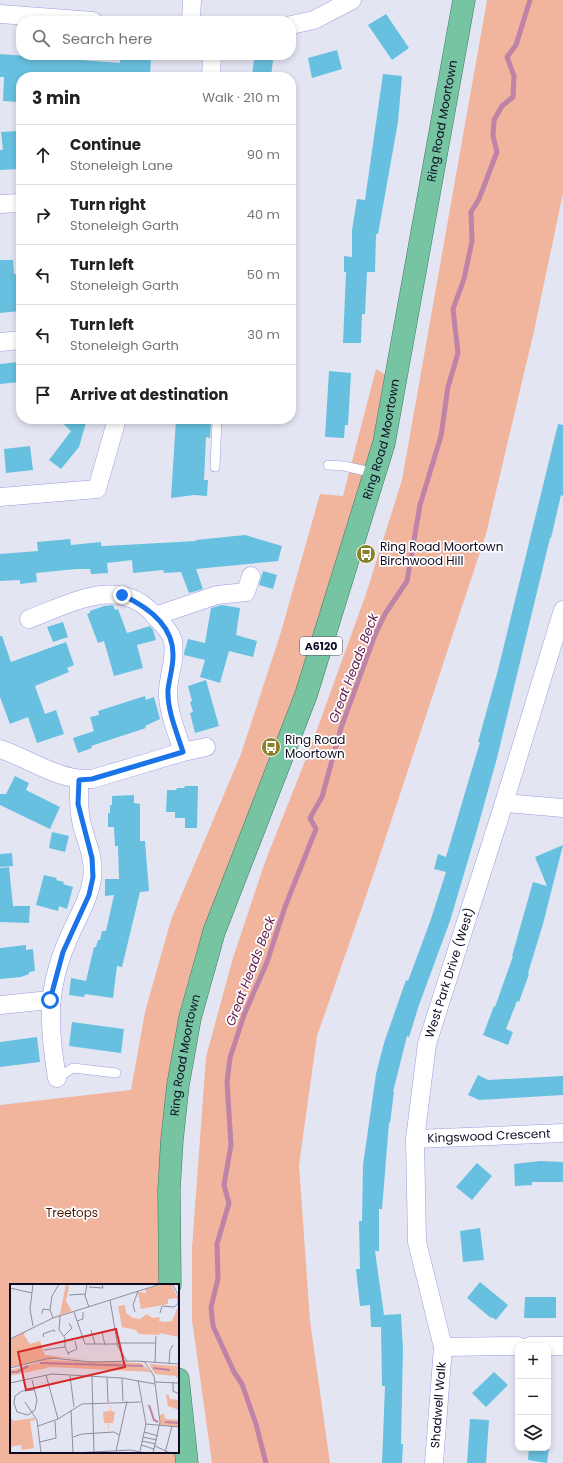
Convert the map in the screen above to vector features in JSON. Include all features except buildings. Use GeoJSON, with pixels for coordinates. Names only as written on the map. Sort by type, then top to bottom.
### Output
{"type":"FeatureCollection","features":[{"type":"Feature","properties":{"kind":"highway","name":"Ring Road Moortown"},"geometry":{"type":"LineString","coordinates":[[170,1284],[169,1190],[172,1140],[178,1085],[190,1018],[214,932],[306,695],[384,443],[464,0]]}},
{"type":"Feature","properties":{"kind":"highway"},"geometry":{"type":"LineString","coordinates":[[179,1388],[187,1463]]}},
{"type":"Feature","properties":{"kind":"street"},"geometry":{"type":"LineString","coordinates":[[191,16],[192,0]]}},
{"type":"Feature","properties":{"kind":"street"},"geometry":{"type":"LineString","coordinates":[[296,24],[314,20],[352,0]]}},
{"type":"Feature","properties":{"kind":"street"},"geometry":{"type":"LineString","coordinates":[[0,14],[27,16]]}},
{"type":"Feature","properties":{"kind":"street"},"geometry":{"type":"LineString","coordinates":[[211,72],[212,60]]}},
{"type":"Feature","properties":{"kind":"street"},"geometry":{"type":"LineString","coordinates":[[0,204],[16,203]]}},
{"type":"Feature","properties":{"kind":"street"},"geometry":{"type":"LineString","coordinates":[[0,342],[16,340]]}},
{"type":"Feature","properties":{"kind":"street"},"geometry":{"type":"LineString","coordinates":[[0,497],[97,489],[116,424]]}},
{"type":"Feature","properties":{"kind":"street"},"geometry":{"type":"LineString","coordinates":[[155,616],[217,595],[246,592],[251,576]]}},
{"type":"Feature","properties":{"kind":"street"},"geometry":{"type":"LineString","coordinates":[[28,619],[91,596],[107,594],[122,595],[137,601],[155,616],[173,640],[173,657],[168,690],[170,706],[183,752]]}},
{"type":"Feature","properties":{"kind":"street","name":"West Park Drive (West)"},"geometry":{"type":"LineString","coordinates":[[443,1346],[417,1242],[415,1139],[427,1044],[504,803],[563,610]]}},
{"type":"Feature","properties":{"kind":"street"},"geometry":{"type":"LineString","coordinates":[[0,749],[58,774],[79,780],[92,779],[183,752],[206,747]]}},
{"type":"Feature","properties":{"kind":"street"},"geometry":{"type":"LineString","coordinates":[[58,1078],[52,1045],[50,1000],[63,952],[89,895],[93,877],[92,858],[78,804],[79,780]]}},
{"type":"Feature","properties":{"kind":"street"},"geometry":{"type":"LineString","coordinates":[[504,803],[563,808]]}},
{"type":"Feature","properties":{"kind":"street"},"geometry":{"type":"LineString","coordinates":[[0,1005],[50,1000]]}},
{"type":"Feature","properties":{"kind":"street","name":"Kingswood Crescent"},"geometry":{"type":"LineString","coordinates":[[415,1139],[563,1133]]}},
{"type":"Feature","properties":{"kind":"street"},"geometry":{"type":"LineString","coordinates":[[443,1346],[515,1346]]}},
{"type":"Feature","properties":{"kind":"street","name":"Shadwell Walk"},"geometry":{"type":"LineString","coordinates":[[434,1463],[443,1346]]}},
{"type":"Feature","properties":{"kind":"street"},"geometry":{"type":"LineString","coordinates":[[551,1346],[563,1346]]}},
{"type":"Feature","properties":{"kind":"lane"},"geometry":{"type":"LineString","coordinates":[[215,467],[218,424]]}},
{"type":"Feature","properties":{"kind":"lane"},"geometry":{"type":"LineString","coordinates":[[328,465],[344,466],[375,473]]}},
{"type":"Feature","properties":{"kind":"lane"},"geometry":{"type":"LineString","coordinates":[[58,1078],[72,1068],[116,1073]]}},
{"type":"Feature","properties":{"kind":"green space"},"geometry":{"type":"Polygon","coordinates":[[[487,0],[563,0],[563,193],[534,331],[486,534],[374,873],[317,1036],[299,1165],[310,1321],[330,1463],[212,1463],[192,1320],[192,1248],[206,1057],[233,958],[265,862],[311,746],[366,594],[402,480],[487,0]]]}},
{"type":"Feature","properties":{"kind":"green space","name":"Treetops"},"geometry":{"type":"Polygon","coordinates":[[[376,369],[386,375],[376,430],[357,500],[291,711],[224,876],[196,961],[160,1284],[10,1284],[10,1453],[177,1453],[178,1463],[0,1463],[0,1105],[131,1090],[145,1012],[171,920],[241,754],[281,632],[320,494],[343,496],[376,369]]]}},
{"type":"Feature","properties":{"kind":"waterway","name":"Great Heads Beck"},"geometry":{"type":"LineString","coordinates":[[266,1463],[256,1424],[242,1384],[234,1372],[213,1326],[211,1307],[218,1279],[217,1244],[229,1203],[224,1185],[231,1145],[227,1082],[230,1058],[244,1015],[267,962],[285,907],[316,829],[310,818],[322,797],[341,728],[375,635],[385,614],[407,581],[420,505],[441,436],[448,387],[458,353],[453,309],[464,279],[472,241],[471,212],[479,199],[497,152],[493,136],[494,120],[502,106],[513,97],[514,76],[507,57],[516,45],[530,0]]}},
{"type":"Feature","properties":{"kind":"place","name":"Ring Road Moortown Birchwood Hill"},"geometry":{"type":"Point","coordinates":[366,554]}},
{"type":"Feature","properties":{"kind":"place","name":"Ring Road Moortown"},"geometry":{"type":"Point","coordinates":[271,747]}},
{"type":"Feature","properties":{"kind":"route"},"geometry":{"type":"LineString","coordinates":[[50,1000],[54,980],[63,952],[89,895],[93,877],[92,858],[82,825],[78,804],[79,780],[92,779],[183,752],[170,706],[168,690],[173,657],[173,640],[166,628],[153,614],[137,601],[122,595]]}}]}
